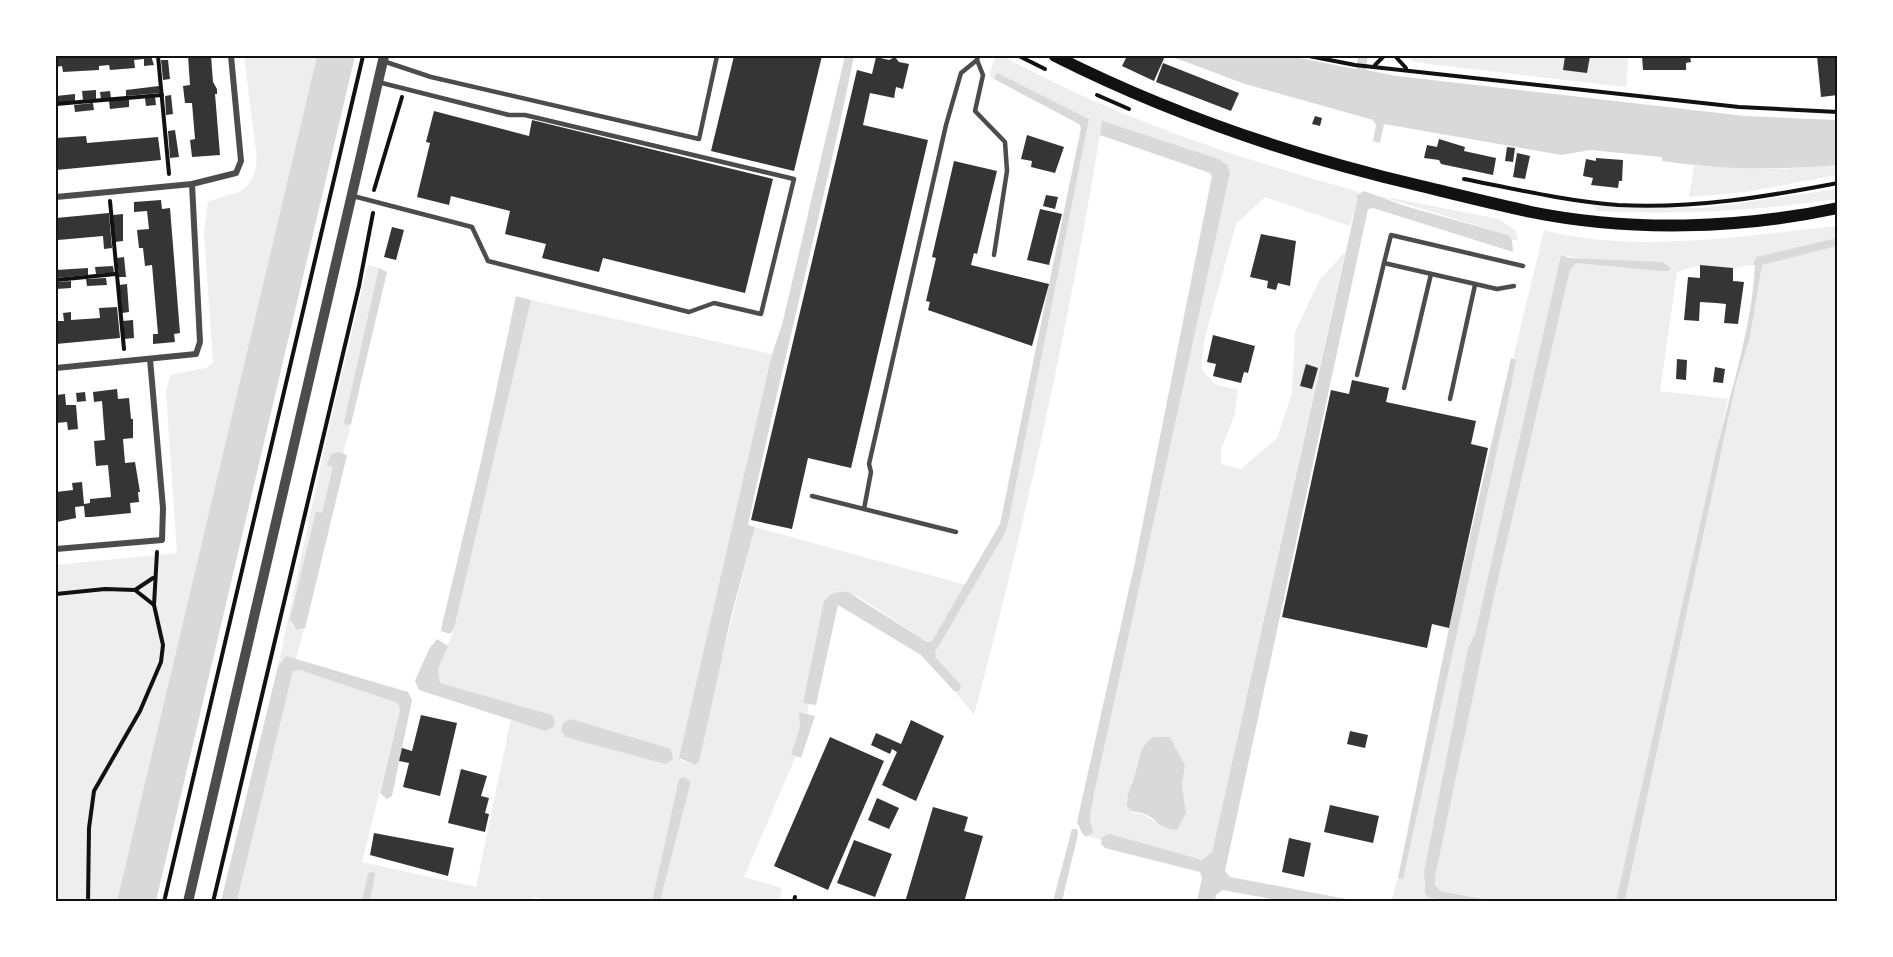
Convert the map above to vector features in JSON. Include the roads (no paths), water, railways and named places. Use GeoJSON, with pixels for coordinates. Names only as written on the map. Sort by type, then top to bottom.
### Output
{"type":"FeatureCollection","features":[{"type":"Feature","properties":{"kind":"main road"},"geometry":{"type":"LineString","coordinates":[[1055,56],[1104,80],[1219,128],[1293,153],[1377,176],[1532,212],[1628,224],[1713,223],[1799,216],[1838,208]]}},
{"type":"Feature","properties":{"kind":"street"},"geometry":{"type":"LineString","coordinates":[[56,197],[170,187],[236,173],[241,161],[231,56]]}},
{"type":"Feature","properties":{"kind":"street"},"geometry":{"type":"LineString","coordinates":[[188,902],[383,58]]}},
{"type":"Feature","properties":{"kind":"street"},"geometry":{"type":"LineString","coordinates":[[56,368],[196,354],[200,342],[192,184]]}},
{"type":"Feature","properties":{"kind":"street"},"geometry":{"type":"LineString","coordinates":[[56,549],[162,540],[163,508],[150,359]]}},
{"type":"Feature","properties":{"kind":"lane"},"geometry":{"type":"LineString","coordinates":[[383,58],[431,77],[699,139],[717,56]]}},
{"type":"Feature","properties":{"kind":"lane"},"geometry":{"type":"LineString","coordinates":[[864,509],[871,472],[869,464],[946,125],[961,73],[977,58],[983,75],[975,111],[1005,142],[1007,171],[994,255]]}},
{"type":"Feature","properties":{"kind":"lane"},"geometry":{"type":"LineString","coordinates":[[350,196],[472,227],[488,261],[689,312],[714,303],[761,314],[794,179],[377,81]]}},
{"type":"Feature","properties":{"kind":"lane"},"geometry":{"type":"LineString","coordinates":[[1357,375],[1391,235],[1523,266]]}},
{"type":"Feature","properties":{"kind":"lane"},"geometry":{"type":"LineString","coordinates":[[1384,263],[1497,289],[1514,286]]}},
{"type":"Feature","properties":{"kind":"lane"},"geometry":{"type":"LineString","coordinates":[[1404,388],[1431,274]]}},
{"type":"Feature","properties":{"kind":"lane"},"geometry":{"type":"LineString","coordinates":[[1450,399],[1475,285]]}},
{"type":"Feature","properties":{"kind":"lane"},"geometry":{"type":"LineString","coordinates":[[812,496],[956,532]]}}]}
